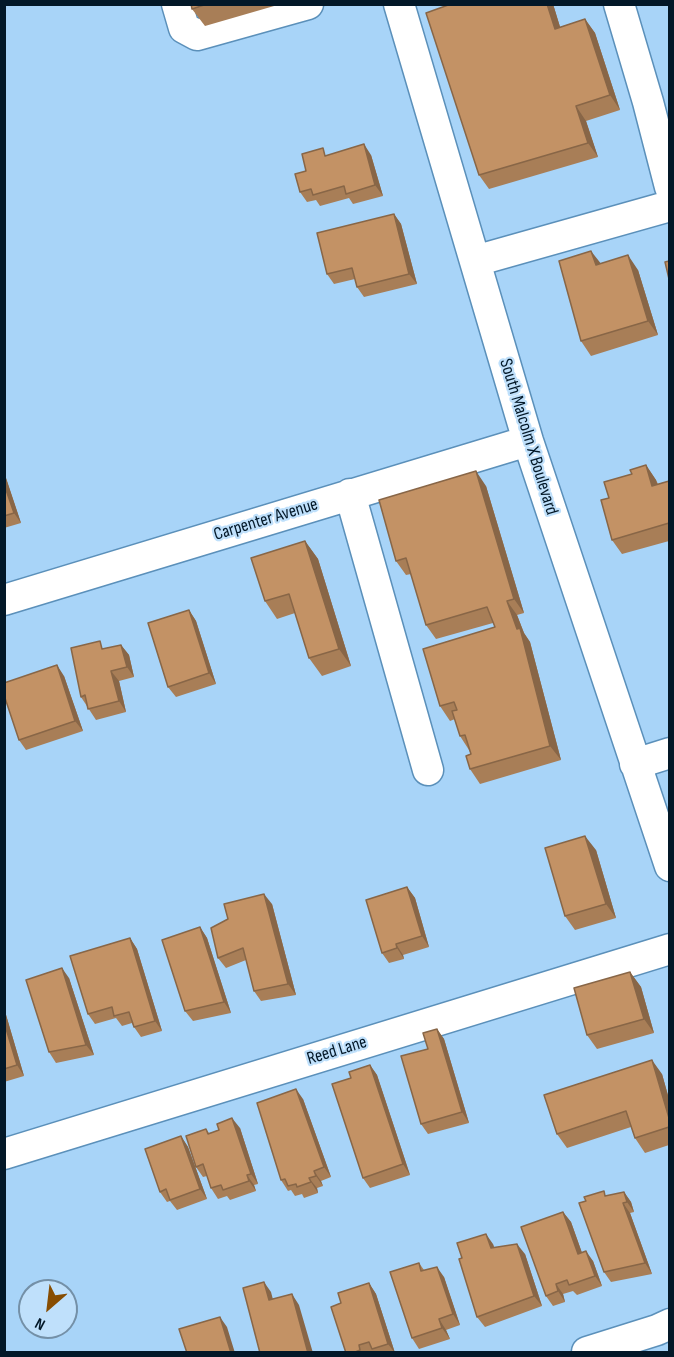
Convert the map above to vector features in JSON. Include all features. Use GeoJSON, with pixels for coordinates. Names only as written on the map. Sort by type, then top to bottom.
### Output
{"type":"FeatureCollection","features":[{"type":"Feature","properties":{"kind":"street"},"geometry":{"type":"LineString","coordinates":[[177,4],[184,28],[197,35],[308,4]]}},
{"type":"Feature","properties":{"kind":"street","name":"South Malcolm X Boulevard"},"geometry":{"type":"LineString","coordinates":[[399,4],[528,441],[669,866]]}},
{"type":"Feature","properties":{"kind":"street"},"geometry":{"type":"LineString","coordinates":[[619,4],[648,102],[669,187]]}},
{"type":"Feature","properties":{"kind":"street"},"geometry":{"type":"LineString","coordinates":[[475,261],[669,206]]}},
{"type":"Feature","properties":{"kind":"street","name":"Carpenter Avenue"},"geometry":{"type":"LineString","coordinates":[[4,600],[528,441]]}},
{"type":"Feature","properties":{"kind":"street"},"geometry":{"type":"LineString","coordinates":[[350,494],[428,770]]}},
{"type":"Feature","properties":{"kind":"street"},"geometry":{"type":"LineString","coordinates":[[635,764],[669,753]]}},
{"type":"Feature","properties":{"kind":"street","name":"Reed Lane"},"geometry":{"type":"LineString","coordinates":[[4,1154],[669,949]]}},
{"type":"Feature","properties":{"kind":"street"},"geometry":{"type":"LineString","coordinates":[[586,1353],[669,1324]]}},
{"type":"Feature","properties":{"kind":"building"},"geometry":{"type":"Polygon","coordinates":[[[191,4],[207,4],[192,9],[191,4]]]}},
{"type":"Feature","properties":{"kind":"building"},"geometry":{"type":"Polygon","coordinates":[[[451,4],[547,4],[555,29],[585,19],[610,95],[576,106],[588,143],[479,175],[426,13],[451,4]]]}},
{"type":"Feature","properties":{"kind":"building"},"geometry":{"type":"Polygon","coordinates":[[[364,144],[375,185],[346,194],[344,186],[313,195],[311,189],[300,192],[295,174],[306,171],[302,154],[323,148],[325,156],[364,144]]]}},
{"type":"Feature","properties":{"kind":"building"},"geometry":{"type":"Polygon","coordinates":[[[394,214],[409,274],[357,287],[352,268],[327,274],[317,233],[394,214]]]}},
{"type":"Feature","properties":{"kind":"building"},"geometry":{"type":"Polygon","coordinates":[[[591,251],[596,265],[628,255],[648,321],[581,341],[559,261],[591,251]]]}},
{"type":"Feature","properties":{"kind":"building"},"geometry":{"type":"Polygon","coordinates":[[[669,261],[669,279],[665,262],[669,261]]]}},
{"type":"Feature","properties":{"kind":"building"},"geometry":{"type":"Polygon","coordinates":[[[646,465],[652,486],[669,481],[669,523],[612,540],[601,500],[609,498],[604,482],[632,474],[630,470],[646,465]]]}},
{"type":"Feature","properties":{"kind":"building"},"geometry":{"type":"Polygon","coordinates":[[[476,471],[514,599],[507,601],[517,629],[520,628],[550,746],[470,769],[466,756],[471,754],[465,735],[460,736],[452,711],[457,710],[454,702],[440,706],[423,649],[495,627],[487,607],[426,625],[406,558],[396,561],[379,500],[476,471]]]}},
{"type":"Feature","properties":{"kind":"building"},"geometry":{"type":"Polygon","coordinates":[[[4,484],[14,513],[4,516],[4,484]]]}},
{"type":"Feature","properties":{"kind":"building"},"geometry":{"type":"Polygon","coordinates":[[[305,541],[339,649],[309,658],[289,594],[265,601],[251,558],[305,541]]]}},
{"type":"Feature","properties":{"kind":"building"},"geometry":{"type":"Polygon","coordinates":[[[189,610],[209,673],[168,687],[148,623],[189,610]]]}},
{"type":"Feature","properties":{"kind":"building"},"geometry":{"type":"Polygon","coordinates":[[[100,641],[102,649],[121,645],[127,667],[111,671],[119,701],[88,709],[85,695],[81,697],[71,648],[100,641]]]}},
{"type":"Feature","properties":{"kind":"building"},"geometry":{"type":"Polygon","coordinates":[[[57,665],[75,721],[19,740],[4,695],[4,683],[57,665]]]}},
{"type":"Feature","properties":{"kind":"building"},"geometry":{"type":"Polygon","coordinates":[[[585,836],[606,904],[565,916],[545,848],[585,836]]]}},
{"type":"Feature","properties":{"kind":"building"},"geometry":{"type":"Polygon","coordinates":[[[407,887],[422,936],[396,944],[397,948],[382,953],[366,900],[407,887]]]}},
{"type":"Feature","properties":{"kind":"building"},"geometry":{"type":"Polygon","coordinates":[[[264,894],[288,984],[254,991],[243,948],[218,958],[211,928],[228,919],[224,904],[264,894]]]}},
{"type":"Feature","properties":{"kind":"building"},"geometry":{"type":"Polygon","coordinates":[[[200,927],[224,1002],[185,1011],[162,940],[200,927]]]}},
{"type":"Feature","properties":{"kind":"building"},"geometry":{"type":"Polygon","coordinates":[[[130,938],[155,1021],[134,1027],[129,1012],[114,1016],[112,1007],[88,1014],[70,956],[130,938]]]}},
{"type":"Feature","properties":{"kind":"building"},"geometry":{"type":"Polygon","coordinates":[[[62,968],[86,1045],[49,1052],[26,980],[62,968]]]}},
{"type":"Feature","properties":{"kind":"building"},"geometry":{"type":"Polygon","coordinates":[[[630,972],[644,1019],[587,1035],[574,988],[630,972]]]}},
{"type":"Feature","properties":{"kind":"building"},"geometry":{"type":"Polygon","coordinates":[[[4,1022],[17,1065],[4,1069],[4,1022]]]}},
{"type":"Feature","properties":{"kind":"building"},"geometry":{"type":"Polygon","coordinates":[[[437,1029],[462,1112],[421,1124],[401,1056],[428,1049],[423,1033],[437,1029]]]}},
{"type":"Feature","properties":{"kind":"building"},"geometry":{"type":"Polygon","coordinates":[[[652,1060],[669,1118],[669,1127],[635,1138],[626,1111],[557,1134],[544,1095],[652,1060]]]}},
{"type":"Feature","properties":{"kind":"building"},"geometry":{"type":"Polygon","coordinates":[[[370,1065],[403,1164],[363,1178],[332,1084],[351,1078],[349,1072],[370,1065]]]}},
{"type":"Feature","properties":{"kind":"building"},"geometry":{"type":"Polygon","coordinates":[[[296,1089],[324,1167],[314,1171],[316,1176],[309,1178],[311,1182],[297,1187],[296,1184],[288,1186],[285,1179],[281,1180],[257,1103],[296,1089]]]}},
{"type":"Feature","properties":{"kind":"building"},"geometry":{"type":"Polygon","coordinates":[[[232,1118],[251,1174],[247,1175],[249,1181],[223,1190],[221,1185],[211,1188],[203,1164],[196,1167],[186,1136],[206,1129],[208,1134],[219,1130],[217,1124],[232,1118]]]}},
{"type":"Feature","properties":{"kind":"building"},"geometry":{"type":"Polygon","coordinates":[[[181,1136],[200,1189],[170,1200],[166,1189],[160,1192],[145,1149],[181,1136]]]}},
{"type":"Feature","properties":{"kind":"building"},"geometry":{"type":"Polygon","coordinates":[[[604,1191],[605,1196],[624,1192],[627,1202],[623,1203],[645,1263],[604,1272],[579,1203],[586,1201],[584,1197],[604,1191]]]}},
{"type":"Feature","properties":{"kind":"building"},"geometry":{"type":"Polygon","coordinates":[[[563,1212],[578,1254],[586,1251],[595,1276],[569,1285],[567,1280],[556,1284],[558,1291],[546,1296],[521,1227],[563,1212]]]}},
{"type":"Feature","properties":{"kind":"building"},"geometry":{"type":"Polygon","coordinates":[[[486,1234],[491,1248],[517,1244],[534,1296],[477,1317],[459,1259],[462,1258],[457,1243],[486,1234]]]}},
{"type":"Feature","properties":{"kind":"building"},"geometry":{"type":"Polygon","coordinates":[[[419,1263],[421,1271],[437,1267],[453,1314],[439,1319],[442,1328],[412,1338],[390,1272],[419,1263]]]}},
{"type":"Feature","properties":{"kind":"building"},"geometry":{"type":"Polygon","coordinates":[[[264,1282],[269,1300],[292,1294],[308,1353],[260,1353],[243,1288],[264,1282]]]}},
{"type":"Feature","properties":{"kind":"building"},"geometry":{"type":"Polygon","coordinates":[[[369,1283],[388,1344],[372,1349],[369,1342],[359,1345],[360,1350],[346,1353],[331,1307],[341,1303],[338,1293],[369,1283]]]}},
{"type":"Feature","properties":{"kind":"building"},"geometry":{"type":"Polygon","coordinates":[[[220,1317],[231,1353],[187,1353],[179,1329],[220,1317]]]}}]}
